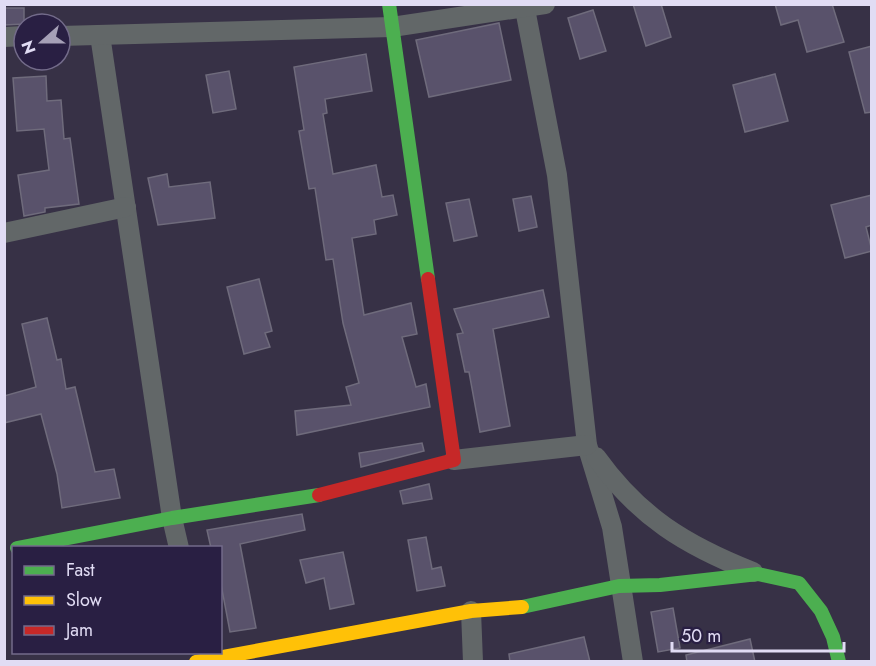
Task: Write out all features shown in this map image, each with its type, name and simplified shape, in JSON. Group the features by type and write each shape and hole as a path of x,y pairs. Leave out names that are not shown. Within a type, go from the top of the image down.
{"street":[{"path":"389,4 454,460"},
{"path":"72,36 392,27 525,9 545,4"},
{"path":"525,9 557,175 587,445 612,527 619,586 633,662"},
{"path":"100,35 172,518 179,546"},
{"path":"4,233 126,207"},
{"path":"25,546 172,518 319,495 454,460 587,445"},
{"path":"587,445 617,487 655,521 706,553 758,574 799,583 821,611 833,637 839,662"},
{"path":"202,659 471,611 535,606 619,586 660,585 758,574"},
{"path":"471,611 473,662"}],"building":[{"path":"633,4 661,4 671,37 646,46"},
{"path":"775,4 832,4 844,42 807,52 798,20 781,25"},
{"path":"4,8 24,8 24,12 12,12 12,25 4,25"},
{"path":"593,10 606,51 580,59 568,18"},
{"path":"499,23 511,80 429,97 416,40"},
{"path":"872,46 872,112 865,113 849,52"},
{"path":"366,54 372,91 325,99 327,113 323,114 333,174 376,165 382,197 393,195 397,215 374,220 376,234 352,238 364,315 411,303 417,334 402,337 416,387 426,384 430,407 297,435 295,411 351,405 346,387 359,383 343,323 333,259 326,260 315,188 309,189 299,131 304,130 294,67"},
{"path":"229,71 236,109 213,113 206,75"},
{"path":"775,74 788,121 745,132 733,85"},
{"path":"46,76 47,101 61,100 64,139 70,138 79,204 45,208 45,212 24,216 18,175 49,170 44,129 17,131 13,78"},
{"path":"167,174 169,187 210,182 215,218 158,225 148,178"},
{"path":"872,195 872,225 866,227 872,251 845,258 831,205"},
{"path":"531,196 537,227 519,231 513,199"},
{"path":"469,199 477,236 454,241 446,203"},
{"path":"259,279 272,331 265,333 270,347 244,354 227,287"},
{"path":"543,290 549,317 493,329 510,426 480,432 469,372 465,372 457,334 463,333 454,309"},
{"path":"47,318 57,360 61,359 66,389 75,387 95,472 114,469 120,498 62,508 57,474 41,414 4,423 4,396 36,387 22,324"},
{"path":"422,443 424,451 361,467 359,453"},
{"path":"429,484 432,499 403,504 400,491"},
{"path":"302,514 305,530 240,544 256,628 230,632 222,590 222,546 211,546 207,530"},
{"path":"426,537 432,569 441,567 445,586 417,591 408,540"},
{"path":"343,552 354,604 330,609 324,578 306,583 300,560"},
{"path":"673,608 680,648 658,652 651,612"},
{"path":"584,637 590,662 510,662 509,654"},
{"path":"750,639 755,662 687,662 686,655"}],"traffic: fast":[{"path":"389,4 428,279"},
{"path":"27,546 172,518 319,495"},
{"path":"522,607 619,586 660,585 758,574 799,583 821,611 833,637 839,662"}],"traffic: slow":[{"path":"196,662 471,611 522,607"}],"traffic: jam":[{"path":"319,495 454,460 428,279"}]}
